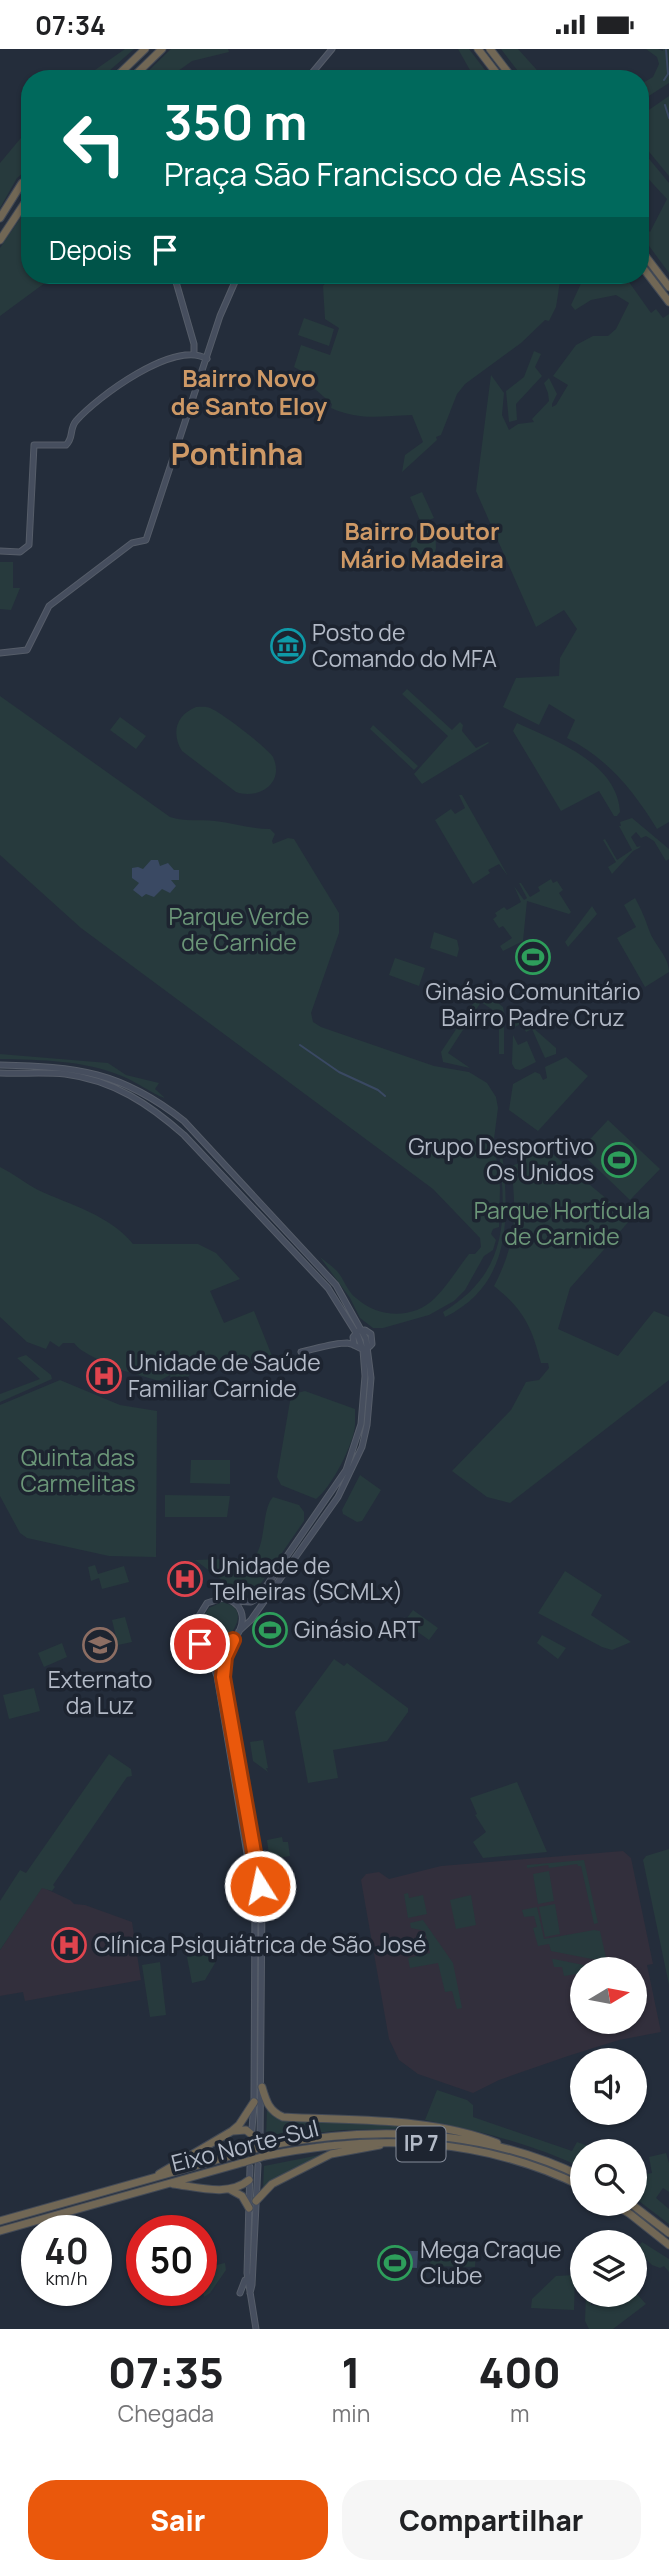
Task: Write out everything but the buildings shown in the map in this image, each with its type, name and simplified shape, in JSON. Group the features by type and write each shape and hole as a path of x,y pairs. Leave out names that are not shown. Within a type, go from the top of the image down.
{"highway":[{"path":"140,70 162,49"},
{"path":"478,49 494,70"},
{"path":"490,49 506,70"},
{"path":"123,70 142,51"},
{"path":"0,218 21,185"},
{"path":"0,240 21,208"},
{"path":"649,261 669,287"},
{"path":"649,276 669,302"},
{"path":"262,2087 268,2105 275,2114 283,2117 427,2125 482,2137 511,2148"},
{"path":"149,2180 232,2131 254,2102"},
{"path":"232,2131 246,2130 251,2134"},
{"name":"Eixo Norte-Sul","path":"0,2221 246,2152 259,2143 330,2135 377,2132 416,2134 511,2148 570,2172"},
{"path":"256,2201 272,2184 331,2154 395,2141"},
{"name":"Eixo Norte-Sul","path":"0,2231 248,2165 265,2156 331,2144 395,2141 460,2147 510,2158 570,2180"},
{"path":"231,2190 249,2180"},
{"path":"169,2184 231,2190 242,2196 248,2208"},
{"path":"633,2216 669,2245"},
{"path":"647,2216 669,2233"}],"main road":[{"path":"314,70 332,49"},
{"path":"177,284 194,344 194,354"},
{"path":"0,653 24,652 29,649 49,606 132,543 146,540 220,316 234,284"},
{"path":"194,344 203,351 211,346"},
{"path":"0,551 20,552 29,545 34,445 66,445 71,439 75,422 117,384 150,367 194,354 207,359"},
{"path":"0,1065 80,1069 126,1084 162,1104 184,1121 336,1285 357,1333 355,1345"},
{"path":"0,1073 58,1074 91,1080 127,1092 161,1114 328,1288 366,1349 367,1399 362,1447 350,1477 251,1620 233,1640 225,1657 223,1677 262,1899 262,2087 259,2143"},
{"path":"346,1343 357,1333"},
{"path":"301,1352 346,1343 366,1349"},
{"path":"329,1511 330,1500 364,1425"},
{"path":"233,1640 219,1650 200,1644 195,1636 194,1624 197,1616 207,1603 214,1599 251,1602 258,1598 338,1484"},
{"path":"320,1508 329,1511"},
{"path":"233,1601 243,1616 239,1632"},
{"path":"206,1648 217,1676 255,1901 254,2102 251,2134 259,2143"},
{"path":"248,2165 247,2273 256,2329"},
{"path":"250,2293 258,2165"},
{"path":"249,2180 257,2173"},
{"path":"240,2293 247,2273"}],"shaded area":[{"path":"623,1851 631,1858 653,1964 648,1965 648,1957 570,1957 570,2034 647,2034 648,1970 661,2032 594,2048 570,2048 570,2055 499,2080 473,2093 418,2074 399,2060 389,2039 361,1880 366,1874 379,1872 389,1879 441,1866"},
{"name":"Clínica Psiquiátrica de São José","path":"42,1887 74,1904 85,1905 132,1922 141,1980 25,2001 23,1992 0,1996 0,1950"}],"green space":[{"path":"125,49 134,49 110,70 95,70"},
{"path":"171,49 228,49 229,52 192,61 180,70 149,70"},
{"path":"458,49 469,49 485,70 470,70"},
{"path":"501,49 518,49 537,70 517,70"},
{"path":"646,49 669,49 669,83 649,96 649,79 659,64 657,57"},
{"path":"669,96 669,176 649,152 649,110"},
{"path":"21,138 21,175 0,208 0,163"},
{"path":"649,159 669,183 669,273 649,246 649,231 667,199 649,180"},
{"path":"21,217 21,284 43,284 0,316 0,248"},
{"path":"560,284 556,307 549,321 545,320 521,343 465,384 457,394 441,435 402,472 405,455 423,442 412,415 361,416 331,408 332,404 315,389 309,375 294,367 301,345 330,355 339,328 325,319 323,286"},
{"path":"581,284 630,284 651,313 656,309 663,318 669,314 669,822 657,829 639,801 618,777 582,746 567,738 575,720 549,704 539,725 503,707 516,678 559,676 560,658 577,629 564,610 536,627 476,491 491,375 504,393 502,415 509,430 518,424 534,422 532,419 549,401 544,383 549,378 557,394 552,407 556,405 568,385 553,376 576,345 593,336 608,336 616,329 629,303 616,295 591,300 575,310 571,305"},
{"path":"304,318 334,329 329,346 298,335"},
{"path":"534,351 541,354 535,367 542,376 516,404 517,420 509,422 506,391 524,377"},
{"path":"422,492 434,518 421,523 410,497"},
{"path":"435,524 436,548 431,568 409,556 413,535"},
{"path":"0,562 13,562 13,588 20,588 11,610 0,609"},
{"path":"407,689 452,730 460,722 463,725 462,731 476,748 489,743 422,784 414,774 448,736 402,694"},
{"name":"Parque Verde de Carnide","path":"0,696 170,817 270,829 275,834 273,844 288,838 294,839 339,913 339,933 311,1013 313,1022 434,1066 469,1072 487,1083 496,1097 498,1108 494,1139 500,1188 499,1227 493,1229 491,1234 496,1240 493,1250 484,1256 465,1290 454,1301 429,1315 383,1328 373,1328 360,1318 350,1298 320,1257 337,1271 350,1292 365,1305 385,1313 406,1313 435,1298 469,1254 475,1254 481,1247 480,1238 433,1189 81,928 0,855"},
{"path":"208,707 217,712 245,731 270,753 276,766 276,775 268,787 253,794 236,792 182,751 177,738 177,725 189,710"},
{"path":"120,717 146,736 136,749 110,730"},
{"path":"517,723 582,755 596,767 608,780 616,795 620,812 617,816 614,816 599,791 561,811 513,731"},
{"path":"373,725 418,766 414,770 370,729"},
{"path":"459,795 462,795 508,876 499,864 473,884 471,881 435,820 451,809 455,814 465,808"},
{"path":"632,818 669,849 669,859 666,861 654,841 646,836 641,838 636,832 631,837 637,847 641,846 612,874 608,867 616,862 603,840 605,839 617,860 632,850 619,826 620,822"},
{"path":"551,879 553,883 557,881 563,890 559,893 571,912 569,914 527,901 523,941 503,951 500,946 512,938 503,926 499,928 493,919 497,916 495,913 521,902 514,886 524,900 527,898 519,883 530,897 540,891 538,887"},
{"path":"635,898 651,935 667,961 669,972 645,987 617,938 636,927 624,905"},
{"path":"592,906 597,914 568,947 565,942"},
{"path":"434,932 457,940 457,957 430,948"},
{"path":"395,958 425,968 419,986 389,975"},
{"path":"482,990 503,1007 504,1054 499,1054 499,1014 481,1002 448,1053 470,1068 443,1062 441,1052"},
{"path":"523,1019 556,1048 556,1054 545,1058 532,1029 526,1032 522,1023 513,1028 513,1022"},
{"path":"513,1035 518,1045 527,1041 536,1062 520,1070 515,1069 512,1064"},
{"path":"0,1054 108,1063 126,1075 159,1083 155,1089 165,1098 122,1076 92,1067 62,1062 0,1059"},
{"path":"566,1057 588,1076 538,1131 509,1110 513,1084 535,1072 540,1074 543,1080 547,1078 545,1067"},
{"name":"Grupo Desportivo Os Unidos","path":"608,1120 660,1169 630,1200 579,1151"},
{"name":"Parque Hortícula de Carnide","path":"531,1143 543,1146 631,1219 570,1288 558,1329 618,1356 654,1311 669,1317 669,1380 510,1503 487,1497 452,1471 511,1410 526,1382 539,1380 549,1368 548,1363 541,1363 530,1329 519,1311 494,1286 507,1256 513,1228 511,1166 525,1161"},
{"path":"499,1152 502,1152 506,1200 502,1246 495,1267 484,1286 467,1303 445,1317 443,1312 464,1297 480,1280 498,1243 503,1200"},
{"path":"0,1167 38,1190 101,1218 113,1225 133,1244 198,1244 216,1253 240,1279 210,1291 224,1323 254,1311 274,1367 268,1371 264,1358 237,1367 190,1372 189,1376 184,1378 189,1395 181,1398 170,1375 159,1381 118,1369 117,1371 74,1343 63,1343 59,1347 50,1341 46,1349 27,1342 0,1317"},
{"path":"26,1355 51,1375 52,1379 0,1402 0,1394 40,1379 17,1358"},
{"name":"Quinta das Carmelitas","path":"60,1380 120,1405 157,1411 156,1557 109,1556 27,1538 20,1533 0,1496 0,1405"},
{"path":"305,1391 355,1409 354,1433 346,1454 335,1476 316,1499 281,1485 277,1477 290,1401 297,1393"},
{"path":"191,1460 230,1460 230,1484 190,1483"},
{"path":"360,1475 381,1490 362,1521 357,1522 343,1514 342,1510"},
{"path":"165,1495 230,1496 227,1517 165,1517"},
{"path":"273,1497 299,1505 304,1512 304,1521 255,1592 242,1595 195,1560 250,1558 256,1555 267,1509"},
{"path":"95,1565 98,1574 124,1566 129,1582 102,1589 99,1578 91,1581 88,1567"},
{"path":"565,1571 602,1595 591,1615 631,1642 612,1650 602,1647 538,1613"},
{"path":"222,1602 235,1609 238,1618 226,1641 211,1646 201,1640 197,1627 209,1608"},
{"path":"413,1610 438,1628 429,1640 404,1622"},
{"path":"125,1617 132,1642 118,1645 112,1620"},
{"path":"542,1635 566,1648 558,1659 537,1643"},
{"path":"62,1643 67,1657 44,1667 38,1653"},
{"path":"334,1659 344,1666 347,1663 408,1708 408,1712 387,1741 333,1750 338,1778 308,1783 295,1712"},
{"path":"34,1688 40,1711 9,1719 3,1695"},
{"path":"263,1740 268,1772 253,1761 250,1742"},
{"path":"109,1754 131,1769 132,1776 127,1777 53,1885 55,1887 52,1891 42,1888 0,1950 0,1901 20,1870 26,1873"},
{"path":"517,1782 547,1852 483,1858 473,1842 486,1832 475,1815 477,1814 470,1798"},
{"path":"282,1837 283,1842 288,1842 290,1856 273,1859 269,1855 267,1840"},
{"path":"669,1849 669,1985 643,1860 646,1856"},
{"path":"584,1860 598,1923 594,1924 581,1866 577,1864 549,1868 548,1865 527,1868 527,1865"},
{"path":"549,1871 554,1901 538,1904 533,1874"},
{"path":"408,1893 409,1898 423,1895 427,1914 408,1918 404,1894"},
{"path":"471,1895 476,1925 456,1929 450,1900"},
{"path":"555,1904 560,1934 545,1937 539,1907"},
{"path":"537,1907 544,1939 600,1931 606,1957 582,1957 551,1951 549,1944 538,1946 533,1928 537,1927 534,1916 524,1917 522,1910"},
{"path":"423,1920 453,1963 462,2008 457,2009 452,1991 445,1992 438,1963 410,1968 408,1958 430,1953 425,1931 411,1928 410,1923"},
{"path":"213,1952 215,1963 205,1980 192,1983 187,1957"},
{"path":"552,1959 570,1963 570,1975 564,1976 562,1967 554,1967"},
{"path":"160,1962 166,2015 150,2017 142,1965"},
{"path":"437,2090 467,2100 473,2105 473,2117 570,2150 570,2163 505,2139 425,2120"},
{"path":"267,2108 284,2119 424,2128 342,2130 266,2139"},
{"path":"330,2153 273,2181 263,2189 264,2166"},
{"path":"666,2153 669,2163 669,2192 663,2188 656,2198 669,2209 669,2224 647,2207 647,2174 652,2173 649,2157"},
{"path":"647,2245 669,2259 669,2272 664,2266 660,2268 647,2260"},
{"path":"431,2247 476,2249 475,2267 430,2266"},
{"path":"225,2263 226,2270 217,2283 217,2265"},
{"path":"570,2275 570,2307 574,2307 574,2310 531,2308 532,2299 556,2276"},
{"path":"586,2307 642,2307 613,2329 589,2329 585,2321"}],"water":[{"path":"151,860 158,860 160,866 168,863 174,870 179,870 179,880 171,880 176,886 170,893 162,889 154,897 146,894 142,897 133,890 139,883 132,878 132,868 143,869"},
{"path":"383,2250 418,2251 417,2268 383,2266"}],"waterway":[{"path":"664,80 668,74 666,49"},
{"path":"665,105 669,118"},
{"path":"300,1045 339,1072 385,1096"}],"place":[{"name":"Posto de Comando do MFA","path":"288,646"},
{"name":"Ginásio Comunitário Bairro Padre Cruz","path":"533,957"},
{"name":"Grupo Desportivo Os Unidos","path":"619,1160"},
{"name":"Unidade de Saúde Familiar Carnide","path":"104,1376"},
{"name":"Unidade de Telheiras (SCMLx)","path":"185,1579"},
{"name":"Ginásio ART","path":"270,1630"},
{"name":"Externato da Luz","path":"100,1645"},
{"name":"Clínica Psiquiátrica de São José","path":"69,1945"},
{"name":"Mega Craque Clube","path":"395,2263"}],"district":[{"name":"Bairro Novo de Santo Eloy","path":"249,393"},
{"name":"Pontinha","path":"237,455"},
{"name":"Bairro Doutor Mário Madeira","path":"422,546"}],"route":[{"path":"200,1644 219,1650 233,1640 225,1657 223,1677 260,1886"}]}
